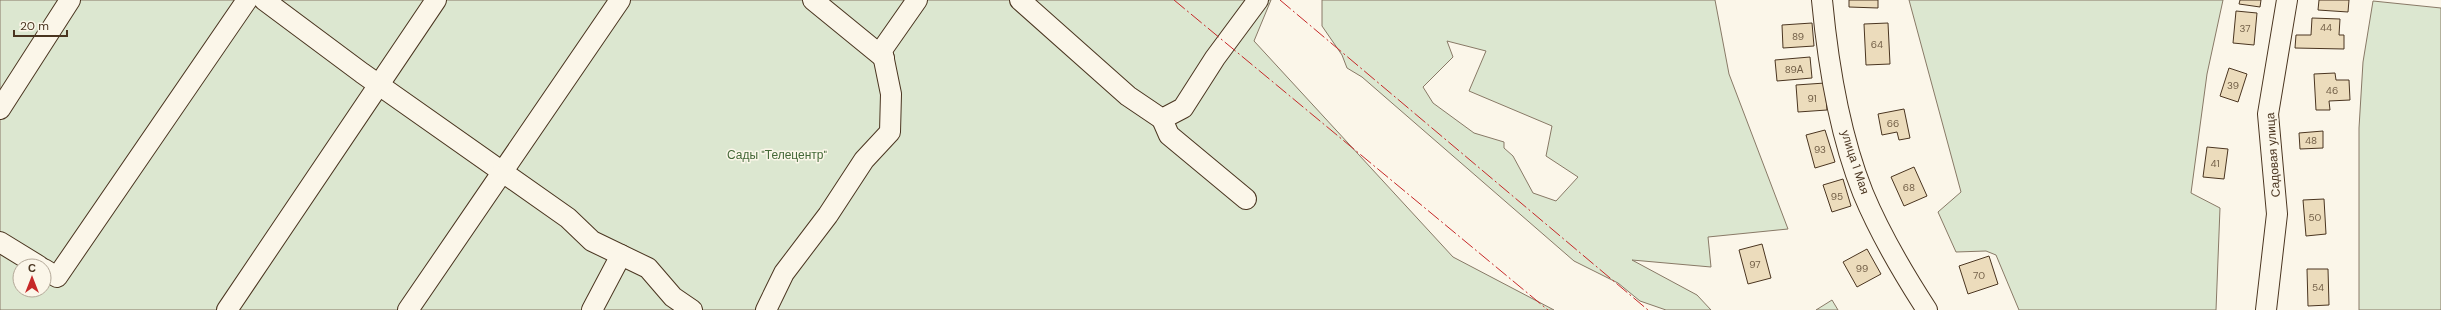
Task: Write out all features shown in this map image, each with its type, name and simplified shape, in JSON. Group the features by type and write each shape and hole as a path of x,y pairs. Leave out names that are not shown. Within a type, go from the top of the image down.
{"street":[{"path":"0,109 70,0"},
{"path":"52,274 57,277 247,0"},
{"path":"264,0 377,84 568,218 592,241 648,268 673,298 692,310"},
{"path":"226,310 377,84 436,0"},
{"path":"408,310 620,0"},
{"path":"813,0 884,58"},
{"path":"766,310 784,273 828,215 864,160 890,132 891,94 882,50 917,0"},
{"path":"1020,0 1128,96 1162,119 1169,135 1246,199"},
{"path":"1162,119 1183,108 1215,58 1258,0"},
{"name":"улица 1 Мая","path":"1822,0 1825,30 1843,129 1863,192 1902,272 1927,310"},
{"name":"Садовая улица","path":"2266,310 2277,214 2268,114 2288,0"},
{"path":"0,242 26,258"},
{"path":"592,310 621,255"}],"green space":[{"name":"Сады \"Телецентр\"","path":"0,0 1271,0 1254,41 1453,257 1554,310 0,310"},
{"path":"1322,0 1715,0 1729,74 1788,229 1708,237 1711,267 1632,260 1697,295 1711,310 1666,310 1640,301 1618,283 1574,261 1362,77 1347,68 1342,55 1322,26","holes":["1447,41 1486,51 1469,91 1552,126 1546,156 1578,177 1556,201 1533,193 1513,156 1504,148 1504,142 1474,133 1433,103 1423,87 1453,57"]},
{"path":"1909,0 2223,0 2207,74 2191,193 2220,208 2216,310 2019,310 1996,255 1986,251 1956,252 1938,212 1961,192"},
{"path":"2373,1 2441,8 2441,310 2359,310 2359,128 2363,62"},
{"path":"1832,300 1838,310 1816,310"}],"building":[{"path":"1849,0 1878,0 1878,8 1849,7"},
{"path":"2240,0 2261,0 2260,7 2239,4"},
{"path":"2319,0 2349,0 2348,12 2318,10"},
{"path":"2236,11 2257,13 2254,45 2233,43"},
{"path":"2312,18 2340,19 2339,35 2344,35 2344,49 2295,48 2296,35 2311,35"},
{"path":"1812,23 1814,46 1783,48 1782,25"},
{"path":"1888,23 1890,64 1866,65 1864,24"},
{"path":"1810,57 1812,78 1777,81 1775,60"},
{"path":"2229,68 2247,74 2238,102 2220,96"},
{"path":"2335,73 2336,80 2349,80 2350,100 2329,101 2330,110 2316,110 2314,74"},
{"path":"1825,83 1827,110 1798,112 1796,85"},
{"path":"1904,109 1910,138 1899,140 1897,132 1882,135 1878,114"},
{"path":"1825,130 1835,162 1815,168 1806,135"},
{"path":"2323,131 2323,148 2300,149 2299,133"},
{"path":"2207,147 2228,149 2224,179 2203,177"},
{"path":"1914,167 1927,196 1904,206 1891,177"},
{"path":"1843,179 1851,206 1832,212 1823,185"},
{"path":"2324,199 2326,234 2306,236 2303,200"},
{"path":"1762,244 1771,278 1748,284 1739,250"},
{"path":"1867,249 1881,274 1857,287 1843,262"},
{"path":"1989,256 1998,284 1968,294 1959,266"},
{"path":"2307,269 2328,269 2329,305 2308,306"}],"power":[{"path":"1174,0 1548,310"},
{"path":"1280,0 1648,310"}]}
